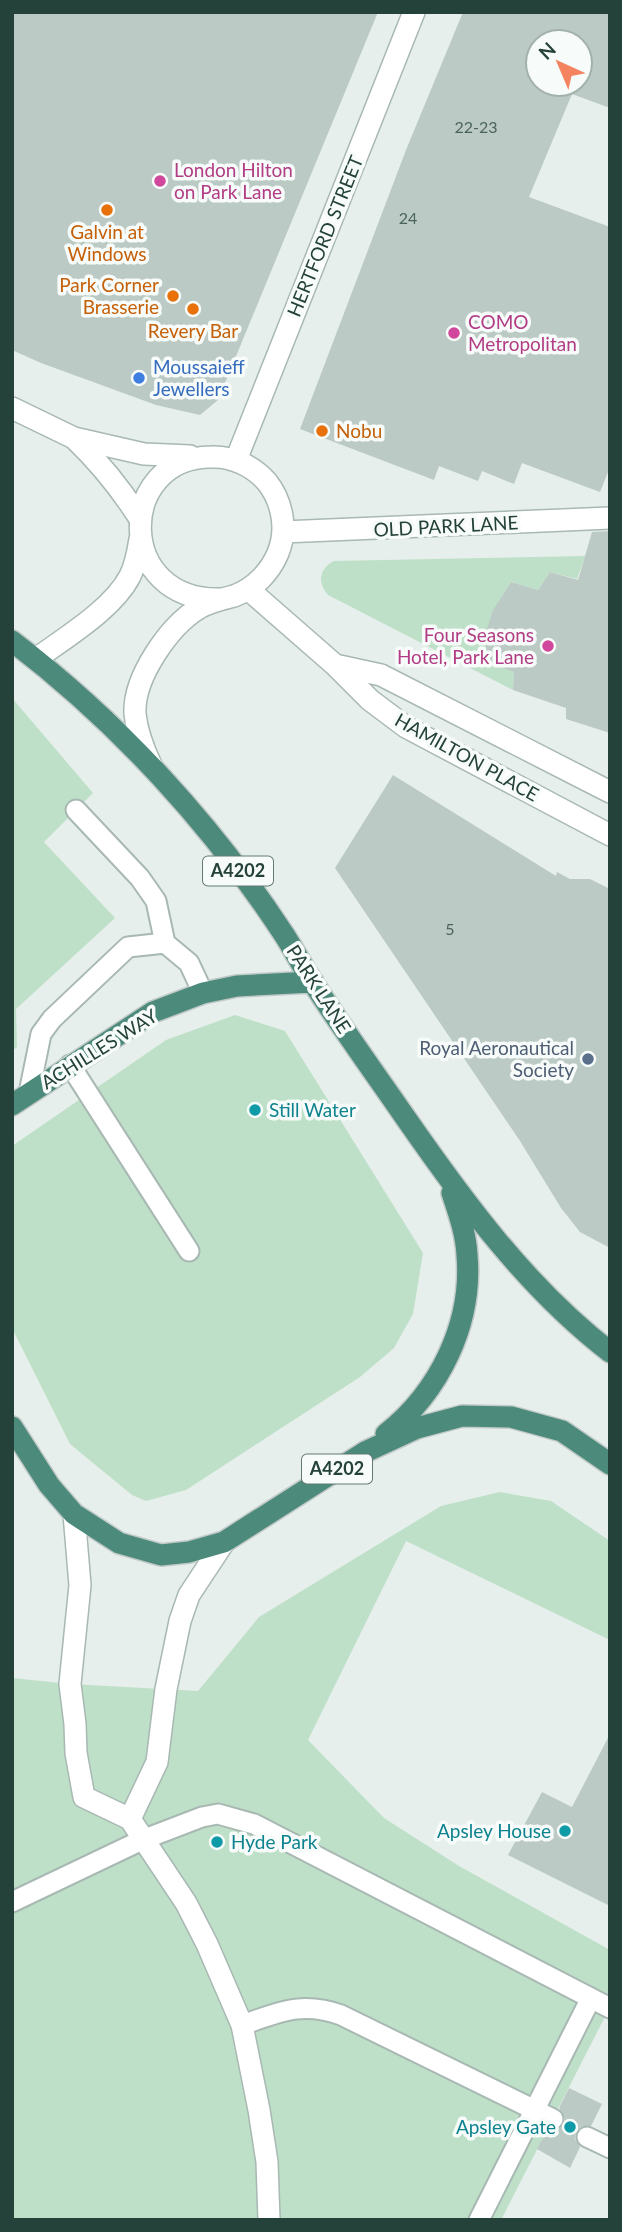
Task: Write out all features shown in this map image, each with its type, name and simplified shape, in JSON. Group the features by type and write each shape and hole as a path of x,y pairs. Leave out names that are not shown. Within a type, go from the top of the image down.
{"highway":[{"name":"PARK LANE","path":"12,641 90,706 152,767 201,824 285,935 313,982 470,1207 556,1304 610,1352"},
{"name":"ACHILLES WAY","path":"21,1099 153,1012 203,993 237,986 313,982"},
{"name":"A4202","path":"12,1427 49,1485 74,1514 119,1543 161,1555 189,1552 224,1542 365,1452 414,1408 442,1370 458,1329 467,1293 468,1256 463,1225 450,1188 433,1157"},
{"name":"A4202","path":"365,1452 417,1427 463,1416 511,1417 562,1431 610,1464"}],"street":[{"name":"HERTFORD STREET","path":"236,460 414,12"},
{"path":"12,408 74,438 144,454 220,456 236,460 262,477 279,502 283,533 280,550 262,578 248,589 200,607 173,629 155,654 139,692 135,712 139,739 152,767"},
{"path":"74,438 103,465 124,493 140,529 148,562 164,582 185,595 222,598"},
{"path":"36,659 116,595 132,569 144,501 154,484 184,461 203,457"},
{"name":"OLD PARK LANE","path":"283,533 610,518"},
{"name":"HAMILTON PLACE","path":"248,589 335,665 370,700 406,727 610,835"},
{"name":"HAMILTON PLACE","path":"335,665 381,675 610,792"},
{"path":"74,1514 80,1585 70,1684 76,1753 84,1797 130,1819 186,1903 242,2025 267,2162 269,2220"},
{"path":"130,1819 157,1762 166,1689 180,1621 189,1595 224,1542"}],"lane":[{"path":"76,810 140,878 156,901 165,943 189,963 203,993"},
{"path":"21,1099 41,1034 52,1019 128,947 165,943"},
{"path":"70,1065 189,1251"},
{"path":"12,1902 142,1840 202,1817 218,1814 254,1824 610,2008"},
{"path":"480,2220 591,1998"},
{"path":"242,2025 305,2007 324,2009 553,2119"},
{"path":"587,2137 610,2148"}],"green space":[{"path":"585,556 577,579 550,572 538,590 511,582 498,603 488,628 485,662 514,672 513,690 328,595 321,581 325,568 334,561"},
{"path":"12,698 93,793 44,842 115,918 16,1009 17,1047 12,1051"},
{"path":"235,1015 285,1031 423,1253 413,1314 394,1348 360,1377 186,1490 146,1501 132,1495 70,1444 12,1328 12,1146 166,1040"},
{"name":"Hyde Park","path":"500,1492 551,1501 610,1541 610,1640 406,1541 308,1740 384,1818 459,1866 610,1950 610,2007 501,2220 12,2220 12,1678 198,1691 259,1617 441,1506"}],"building":[{"name":"London Hilton on Park Lane","path":"12,12 378,12 218,400 200,415 156,405 12,350"},
{"name":"COMO Metropolitan","path":"463,12 610,12 610,108 583,98 594,98 594,28 524,28 524,98 570,98 529,197 610,227 610,467 600,492 522,463 514,484 482,471 478,481 439,466 434,480 300,429 406,150"},
{"name":"Four Seasons Hotel, Park Lane","path":"610,531 610,733 566,719 566,708 513,690 514,672 485,662 487,629 493,610 511,582 538,590 550,572 578,580 592,532"},
{"path":"393,775 556,876 557,872 570,879 590,879 610,889 610,1248 580,1232 561,1208 520,1141 335,868"},
{"name":"Apsley House","path":"610,1734 610,1906 508,1855 542,1792 572,1807"},
{"path":"569,2088 602,2104 591,2126 581,2127 576,2131 575,2139 580,2147 570,2168 537,2149 547,2130 555,2131 564,2125 565,2118 559,2108"}],"place":[{"name":"London Hilton on Park Lane","path":"160,181"},
{"name":"Galvin at Windows","path":"107,210"},
{"name":"Park Corner Brasserie","path":"173,296"},
{"name":"Revery Bar","path":"193,309"},
{"name":"COMO Metropolitan","path":"454,333"},
{"name":"Moussaieff Jewellers","path":"139,378"},
{"name":"Nobu","path":"322,431"},
{"name":"Four Seasons Hotel, Park Lane","path":"548,646"},
{"name":"Royal Aeronautical Society","path":"588,1059"},
{"name":"Still Water","path":"255,1110"},
{"name":"Apsley House","path":"565,1831"},
{"name":"Hyde Park","path":"217,1842"},
{"name":"Apsley Gate","path":"570,2127"}]}
